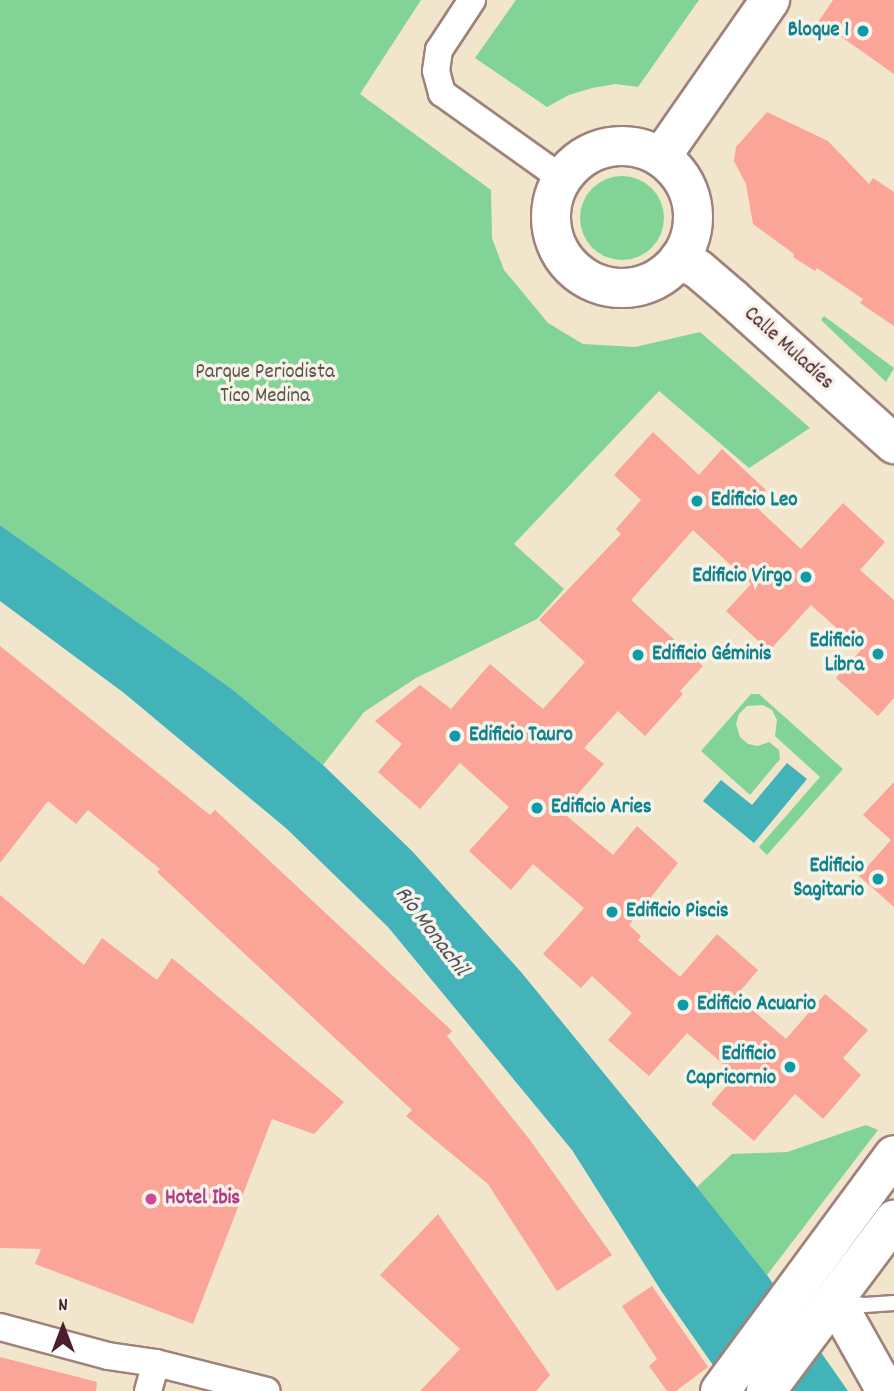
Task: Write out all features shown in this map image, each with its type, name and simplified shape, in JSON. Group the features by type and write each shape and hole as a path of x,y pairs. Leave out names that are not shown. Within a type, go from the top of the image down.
{"street":[{"path":"661,157 770,0"},
{"path":"465,10 439,50 436,71 442,93 561,178"},
{"path":"618,145 640,148 661,157 678,173 689,193 694,216 690,239 679,259 667,272 637,286 612,288 589,280 570,267 556,247 550,224 552,201 561,178 586,156 618,145"},
{"name":"Calle Muladíes","path":"679,259 698,269 733,299 894,444"},
{"path":"720,1391 894,1154"},
{"path":"766,1391 894,1220"},
{"path":"825,1314 886,1378"},
{"path":"0,1327 108,1356 156,1363 267,1391"},
{"path":"148,1391 156,1363"}],"lane":[{"path":"825,1314 865,1305 894,1303"}],"green space":[{"name":"Parque Periodista Tico Medina","path":"0,0 421,0 360,94 491,190 492,238 504,270 548,323 583,344 635,347 700,332 810,428 749,468 659,391 514,544 564,589 537,619 416,678 364,712 323,765 232,689 0,525"},
{"path":"516,0 699,0 638,87 616,84 592,88 569,95 547,107 475,58"},
{"path":"622,176 645,183 657,195 664,218 657,241 645,253 622,260 599,253 587,241 580,218 587,195 599,183"},
{"path":"824,316 894,368 886,382 821,320"},
{"path":"751,694 759,694 843,769 767,855 759,847 820,777 775,736 777,720 772,710 763,705 747,706 739,714 736,724 740,737 748,744 758,746 769,742 779,750 780,759 750,795 701,751"},
{"path":"866,1125 878,1130 767,1275 697,1187 732,1154 787,1152"}],"water":[{"name":"Río Monachil","path":"0,525 232,689 323,765 412,851 521,972 697,1187 767,1275 848,1391 731,1391 662,1292 572,1150 388,927 287,829 124,693 0,601"},
{"path":"787,763 807,779 754,843 703,801 721,780 752,805"}],"building":[{"name":"Bloque 1","path":"833,0 894,0 894,74 819,21"},
{"path":"767,112 828,141 869,184 873,178 894,192 894,326 860,303 863,299 817,268 815,271 793,257 794,254 753,224 746,184 734,161 736,147"},
{"path":"653,432 699,475 722,449 766,490 753,504 801,549 843,503 885,542 860,570 894,600 894,698 878,716 836,678 861,650 811,605 769,651 726,611 751,584 693,530 631,600 703,666 680,691 683,694 645,736 618,711 584,748 604,764 562,812 613,855 637,826 678,863 629,925 641,936 638,940 680,977 717,934 758,970 736,996 786,1039 825,994 868,1030 843,1058 861,1075 823,1119 795,1094 754,1141 711,1104 736,1075 687,1033 649,1076 608,1040 632,1013 592,976 581,988 543,954 584,908 533,864 511,890 469,851 509,807 460,763 420,809 378,772 402,744 375,721 420,685 451,709 490,664 543,709 585,662 539,620 621,534 616,529 641,500 614,475"},
{"path":"0,646 210,815 215,810 452,1031 447,1036 530,1140 612,1255 557,1291 488,1184 406,1116 412,1110 157,872 160,869 88,810 76,824 48,801 0,863"},
{"path":"894,782 894,907 859,876 891,840 863,815"},
{"path":"0,895 84,965 102,938 157,980 172,958 344,1102 314,1134 272,1119 193,1324 35,1264 41,1249 0,1248"},
{"path":"438,1214 550,1375 536,1391 420,1391 460,1349 380,1275"},
{"path":"652,1286 708,1367 676,1391 667,1391 649,1366 657,1359 622,1306"},
{"path":"0,1357 97,1382 96,1391 0,1391"}],"place":[{"name":"Bloque 1","path":"863,31"},
{"name":"Edificio Leo","path":"697,501"},
{"name":"Edificio Virgo","path":"806,577"},
{"name":"Edificio Libra","path":"878,654"},
{"name":"Edificio Géminis","path":"638,655"},
{"name":"Edificio Tauro","path":"455,736"},
{"name":"Edificio Aries","path":"537,808"},
{"name":"Edificio Sagitario","path":"878,879"},
{"name":"Edificio Piscis","path":"612,912"},
{"name":"Edificio Acuario","path":"683,1005"},
{"name":"Edificio Capricornio","path":"790,1067"},
{"name":"Hotel Ibis","path":"151,1199"}]}
